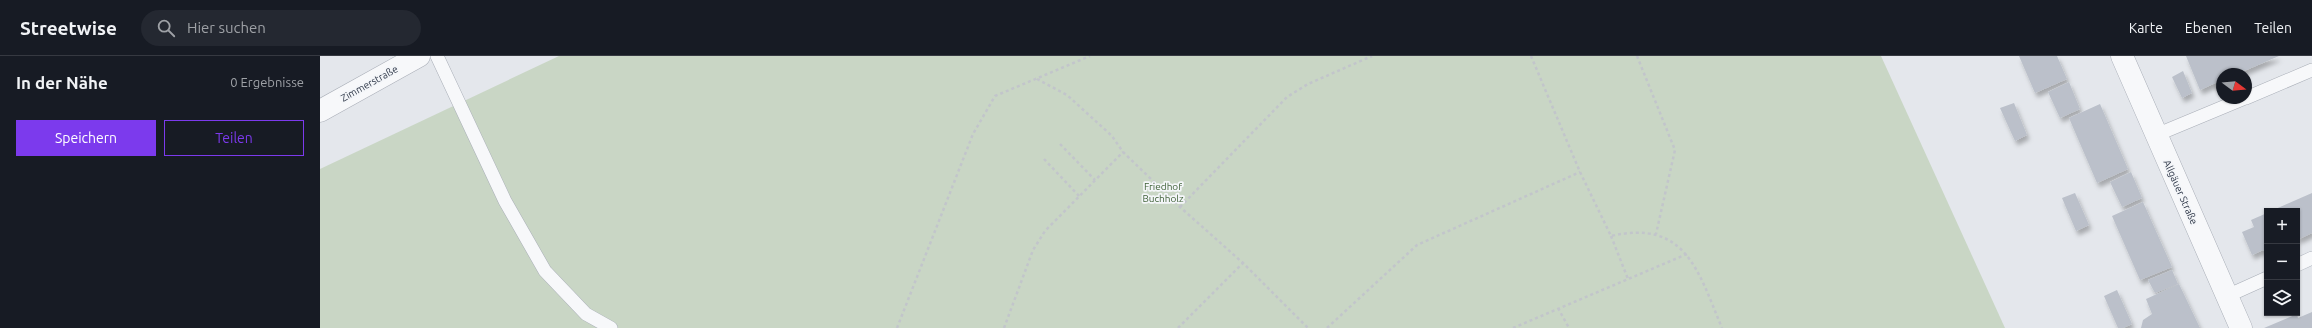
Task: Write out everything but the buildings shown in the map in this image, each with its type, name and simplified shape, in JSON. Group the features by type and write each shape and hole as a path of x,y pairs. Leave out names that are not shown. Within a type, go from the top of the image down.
{"street":[{"name":"Zimmerstraße","path":"320,111 419,56"},
{"name":"Allgäuer Straße","path":"2122,56 2241,328"}],"lane":[{"path":"437,56 505,201 545,271 586,314 611,328"},
{"path":"2252,95 2312,70"},
{"path":"2156,135 2231,104"},
{"path":"2300,264 2312,258"},
{"path":"2227,296 2264,279"}],"path":[{"path":"897,328 973,134 995,96 1090,56"},
{"path":"1180,207 1287,97 1308,84 1372,56"},
{"path":"1531,56 1580,172 1611,236 1628,279"},
{"path":"1636,56 1675,150 1656,234"},
{"path":"1036,79 1067,94 1112,136 1123,152 1180,207 1244,263 1308,328"},
{"path":"1060,144 1095,180"},
{"path":"1004,328 1033,250 1044,231 1123,152"},
{"path":"1044,159 1079,196"},
{"path":"1327,328 1417,245 1580,172"},
{"path":"1611,236 1632,231 1656,234 1671,240 1687,254 1722,328"},
{"path":"1513,328 1687,254"},
{"path":"1178,328 1244,263"},
{"path":"1558,308 1569,328"}],"green space":[{"name":"Friedhof Buchholz","path":"559,56 1881,56 2005,328 320,328 320,169"}]}
